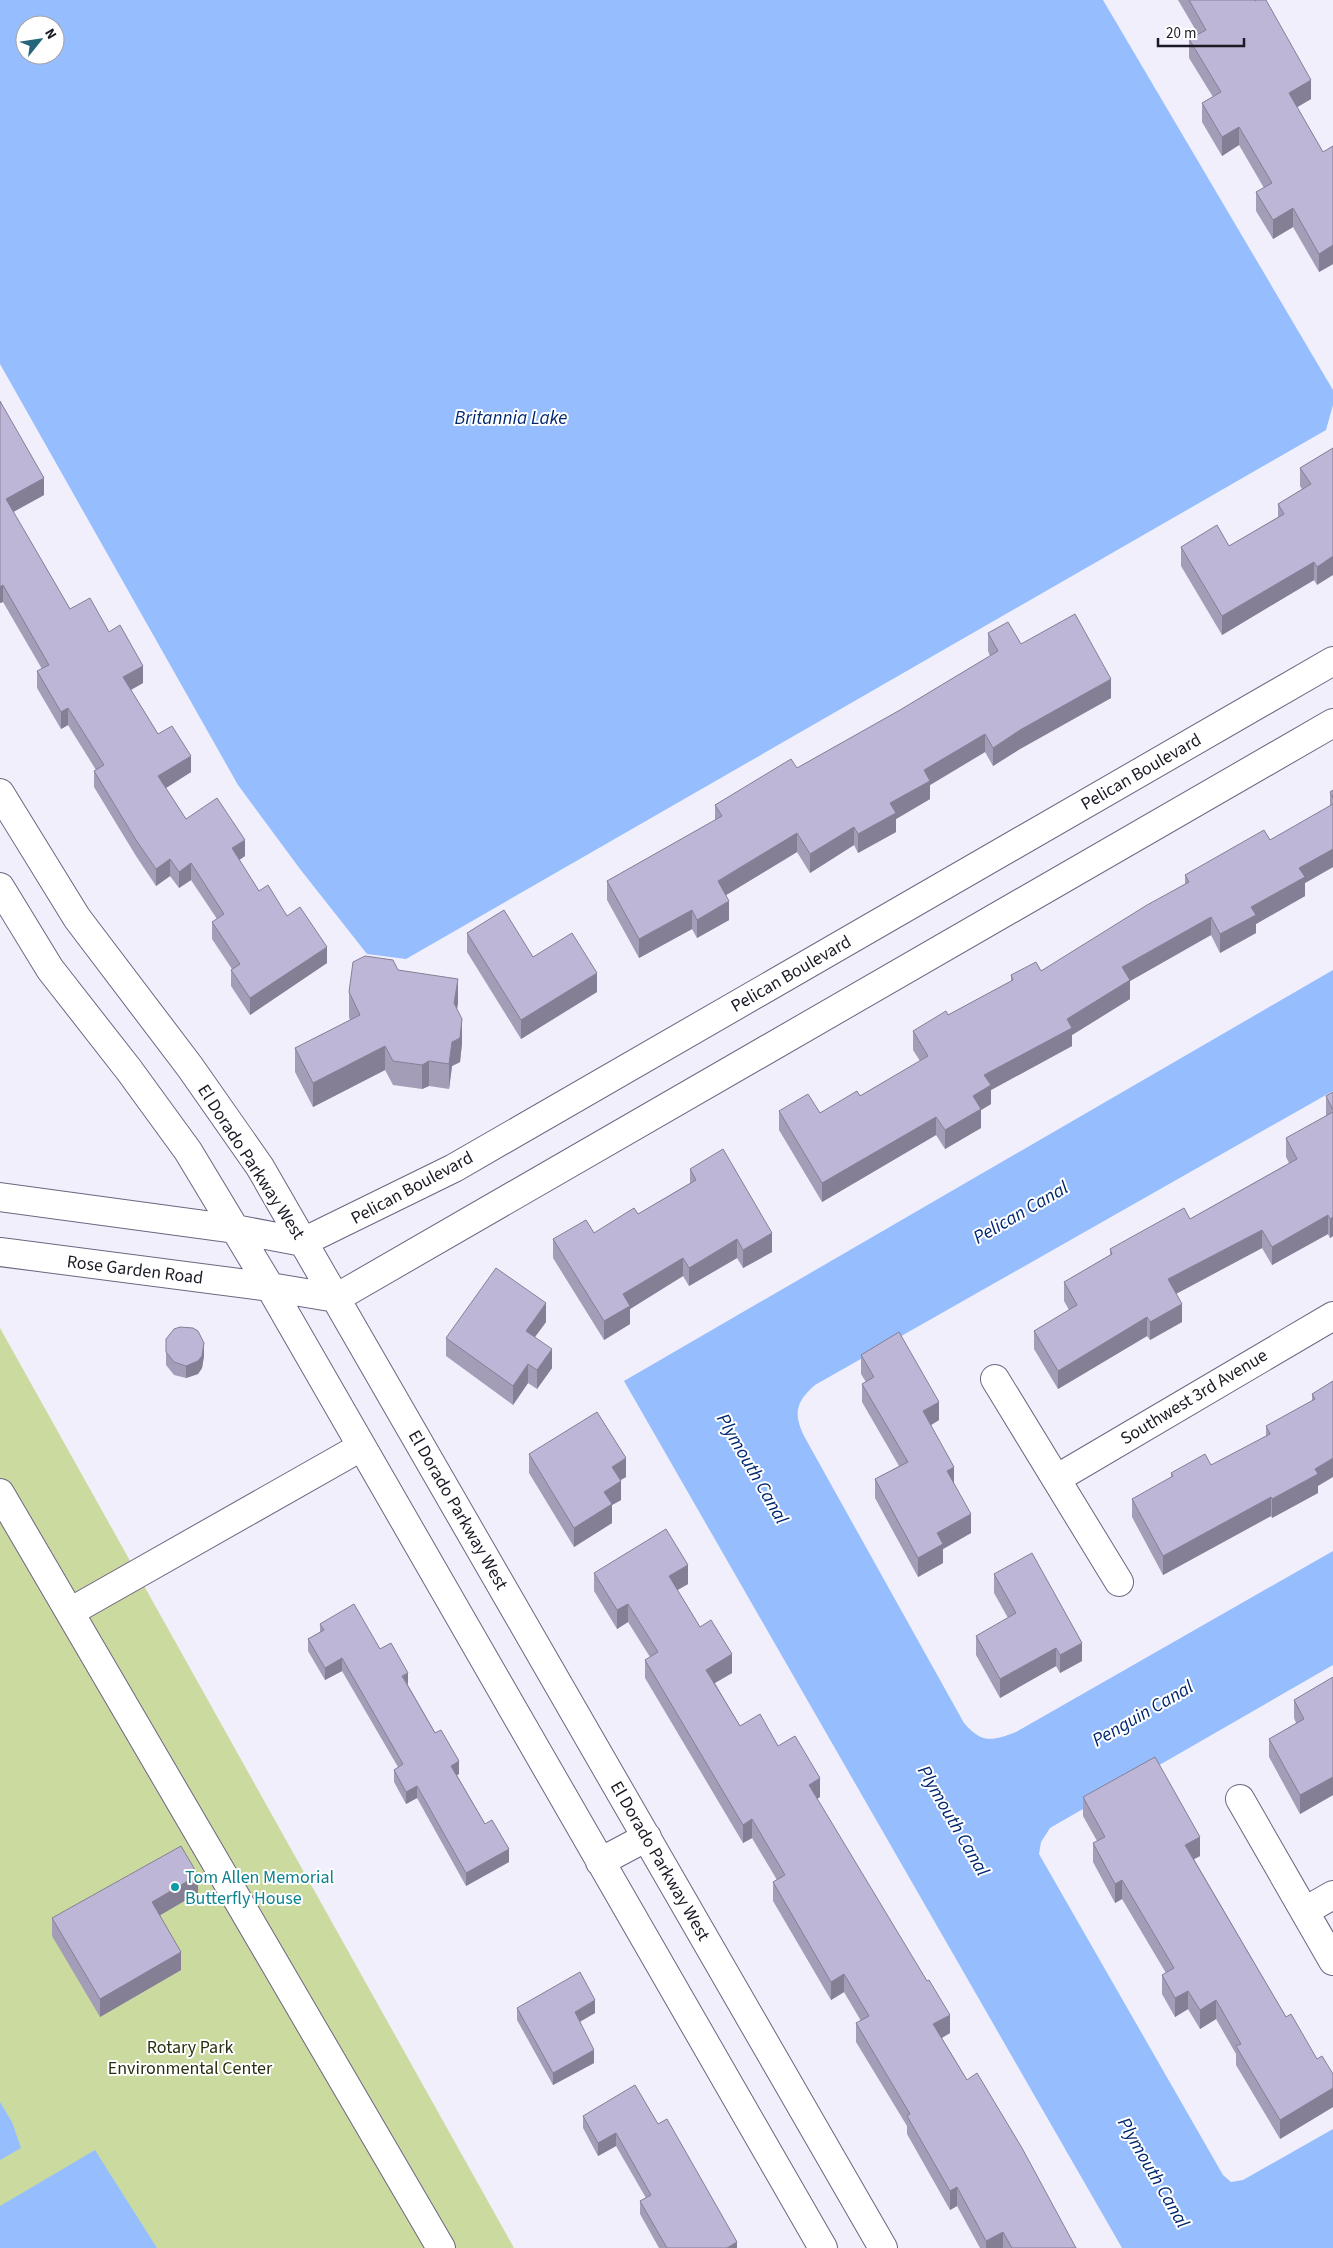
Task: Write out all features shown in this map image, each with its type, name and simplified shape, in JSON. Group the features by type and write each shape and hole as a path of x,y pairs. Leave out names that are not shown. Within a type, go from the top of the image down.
{"street":[{"name":"Pelican Boulevard","path":"304,1242 454,1168 1333,661"},
{"path":"270,1287 336,1298 1333,723"},
{"name":"El Dorado Parkway West","path":"4,809 77,918 190,1067 260,1167 883,2248"},
{"path":"0,887 50,969 129,1070 188,1151 270,1287 823,2248"},
{"path":"0,1197 235,1229 304,1242"},
{"name":"Rose Garden Road","path":"0,1252 270,1287"},
{"name":"Southwest 3rd Avenue","path":"1056,1479 1333,1316"},
{"path":"995,1379 1119,1582"},
{"path":"70,1612 361,1447"},
{"path":"0,1492 441,2248"},
{"path":"1240,1799 1333,1961"},
{"path":"600,1862 647,1837"},
{"path":"1305,1911 1333,1895"}],"green space":[{"name":"Rotary Park Environmental Center","path":"0,1328 514,2248 0,2248"}],"water":[{"name":"Britannia Lake","path":"0,0 1103,0 1333,390 1333,405 1326,430 406,959 367,954 300,869 238,785 0,364"},
{"path":"1333,970 1333,1091 815,1385 804,1397 798,1408 798,1421 804,1436 964,1723 976,1735 988,1739 1016,1732 1333,1551 1333,1665 1050,1828 1041,1842 1039,1854 1223,2175 1231,2182 1243,2180 1333,2129 1333,2248 1122,2248 624,1381"},
{"path":"0,2102 12,2122 21,2148 0,2160"},
{"path":"95,2150 157,2248 0,2248 0,2206"}],"building":[{"path":"1189,0 1266,0 1311,80 1289,93 1323,152 1333,146 1333,245 1319,254 1293,208 1273,220 1256,192 1272,183 1239,127 1222,137 1202,103 1221,92 1189,39 1206,30"},
{"path":"0,401 44,478 6,499 70,609 90,598 109,632 120,625 143,666 123,677 158,734 172,726 191,756 158,776 186,819 217,798 245,840 232,848 259,891 268,885 287,916 300,907 327,947 250,998 231,970 240,964 212,922 224,914 191,863 179,872 170,859 156,869 136,840 94,771 104,765 68,708 61,712 37,671 49,665 3,585 0,587"},
{"path":"1333,448 1333,556 1317,567 1314,562 1222,616 1181,547 1217,525 1229,546 1284,514 1278,504 1311,484 1300,468"},
{"path":"1075,614 1111,679 1020,730 993,748 985,734 924,770 930,781 890,803 896,813 858,834 854,827 810,854 797,833 718,881 729,901 697,920 692,910 639,939 607,881 722,816 715,805 791,759 797,768 900,710 998,651 988,633 1008,622 1021,644"},
{"path":"1333,804 1333,849 1299,868 1305,877 1251,907 1256,915 1220,934 1211,917 1122,967 1130,980 1067,1019 1072,1028 984,1075 991,1085 973,1096 981,1109 945,1130 936,1117 822,1183 779,1111 808,1094 820,1113 857,1091 860,1096 928,1056 913,1031 946,1011 948,1015 1013,980 1011,975 1036,962 1041,971 1147,905 1189,882 1185,875 1264,830 1270,840"},
{"path":"504,910 533,957 572,933 597,973 521,1020 467,933"},
{"path":"365,956 393,960 398,970 458,979 454,1003 462,1019 460,1038 452,1042 449,1064 429,1061 422,1065 393,1061 385,1046 313,1083 295,1048 360,1015 349,992 353,962"},
{"path":"1333,1092 1333,1110 1326,1096"},
{"path":"1333,1112 1333,1217 1330,1219 1328,1215 1272,1247 1262,1230 1168,1279 1182,1304 1150,1322 1147,1317 1058,1371 1034,1331 1077,1305 1064,1282 1112,1254 1110,1249 1184,1208 1190,1219 1297,1159 1286,1138"},
{"path":"723,1149 772,1233 743,1250 737,1239 689,1268 683,1258 623,1294 630,1306 604,1321 553,1239 586,1220 594,1233 634,1208 638,1214 696,1180 690,1169"},
{"path":"496,1268 546,1303 526,1331 552,1349 537,1370 528,1364 513,1386 446,1338"},
{"path":"180,1327 193,1328 198,1331 204,1343 202,1356 198,1361 186,1366 174,1362 166,1352 166,1339 174,1329"},
{"path":"899,1332 939,1402 923,1411 954,1467 947,1471 971,1514 937,1533 943,1544 918,1558 875,1479 908,1462 862,1384 874,1377 861,1355"},
{"path":"1333,1381 1333,1458 1315,1469 1318,1474 1272,1499 1271,1497 1163,1556 1132,1499 1173,1476 1171,1473 1205,1454 1211,1465 1270,1434 1266,1426 1315,1399 1312,1394"},
{"path":"597,1412 626,1458 612,1467 621,1481 604,1492 612,1504 574,1528 529,1454"},
{"path":"666,1529 688,1565 669,1576 700,1627 711,1620 732,1654 706,1670 740,1726 760,1714 778,1746 795,1736 820,1778 809,1785 927,1981 929,1980 950,2015 933,2024 967,2080 977,2073 1022,2148 1076,2248 1012,2248 1003,2232 986,2241 957,2187 950,2191 907,2116 910,2114 856,2023 869,2016 844,1974 831,1982 773,1882 785,1875 752,1819 743,1825 645,1660 658,1652 628,1604 617,1610 594,1573"},
{"path":"1032,1553 1082,1643 1060,1655 1056,1648 1000,1679 976,1636 1016,1613 994,1574"},
{"path":"354,1604 380,1649 391,1643 408,1673 402,1676 435,1733 441,1730 459,1761 451,1766 485,1824 492,1820 509,1849 466,1873 417,1786 406,1792 394,1770 403,1764 342,1658 325,1668 308,1639 324,1630 320,1624"},
{"path":"1333,1677 1333,1777 1300,1795 1269,1739 1304,1719 1294,1700"},
{"path":"1155,1757 1200,1837 1185,1845 1286,2017 1291,2014 1317,2059 1322,2056 1333,2074 1333,2088 1280,2120 1236,2046 1241,2044 1216,2000 1200,2010 1188,1991 1175,1998 1162,1975 1174,1968 1122,1880 1115,1884 1093,1843 1105,1837 1083,1797"},
{"name":"Rotary Park Environmental Center","path":"181,1846 198,1875 152,1902 181,1952 100,1999 52,1918"},
{"path":"580,1972 595,2000 575,2012 594,2050 553,2073 517,2008"},
{"path":"635,2085 658,2124 667,2119 737,2242 727,2248 667,2248 640,2201 651,2195 616,2133 598,2143 583,2116"}],"place":[{"name":"Tom Allen Memorial Butterfly House","path":"175,1887"}],"water label":[{"name":"Pelican Canal","path":"1021,1213"},
{"name":"Plymouth Canal","path":"752,1469"},
{"name":"Penguin Canal","path":"1143,1714"},
{"name":"Plymouth Canal","path":"953,1821"},
{"name":"Plymouth Canal","path":"1153,2173"}]}
